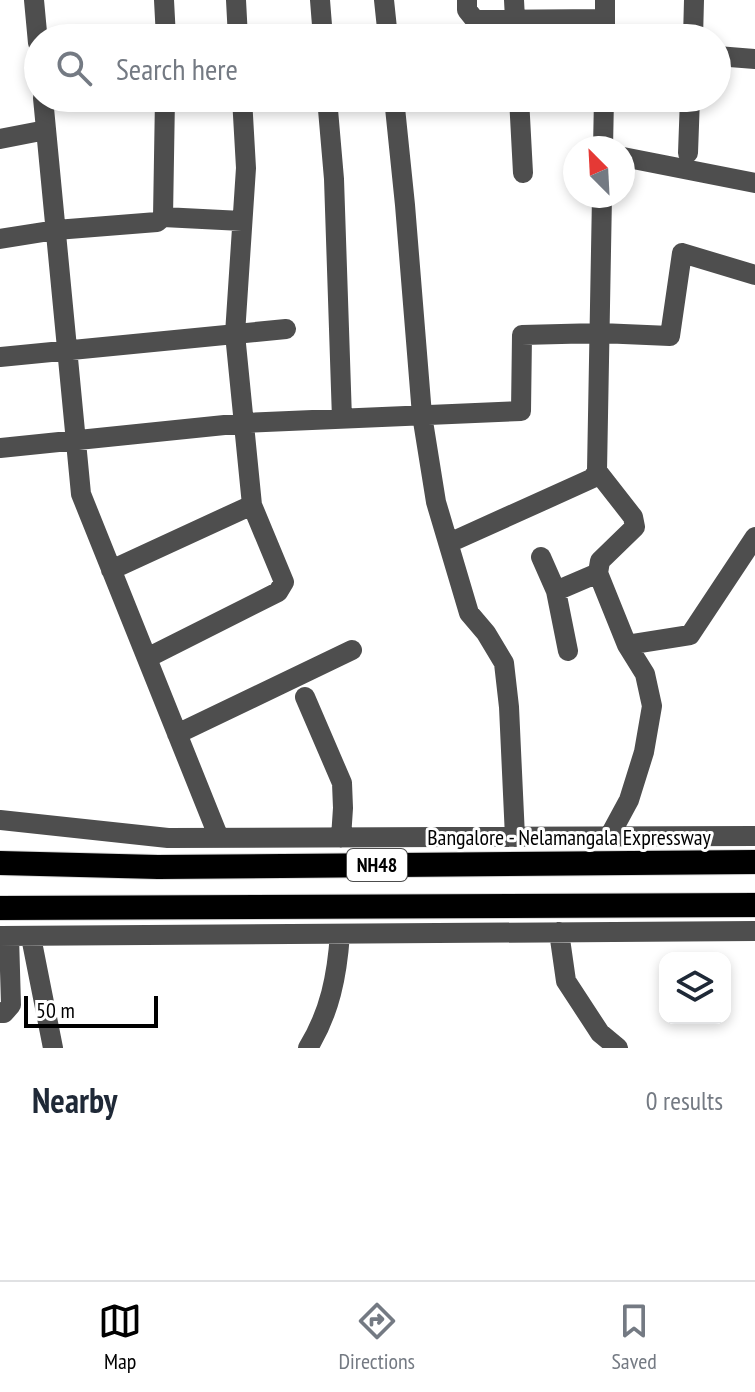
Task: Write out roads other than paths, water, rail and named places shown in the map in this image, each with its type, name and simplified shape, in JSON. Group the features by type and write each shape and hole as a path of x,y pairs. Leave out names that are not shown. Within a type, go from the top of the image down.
{"highway":[{"name":"Bangalore - Nelamangala Expressway","path":"0,863 158,867 755,862"},
{"name":"NH48","path":"0,908 755,905"}],"street":[{"path":"34,0 36,24"},
{"path":"164,0 165,24"},
{"path":"236,0 237,24"},
{"path":"320,0 322,24"},
{"path":"384,0 387,24"},
{"path":"467,0 467,10 475,20 605,19"},
{"path":"693,24 694,0"},
{"path":"731,57 755,59"},
{"path":"44,112 81,494 219,838"},
{"path":"163,217 165,112"},
{"path":"147,658 278,592 284,582 252,505 235,334 246,168 243,112"},
{"path":"328,112 334,179 342,419"},
{"path":"395,112 422,415 436,502 469,613 486,633 504,663 515,837"},
{"path":"520,112 523,173"},
{"path":"603,136 604,112"},
{"path":"688,153 689,112"},
{"path":"0,139 46,130"},
{"path":"635,159 755,183"},
{"path":"449,543 593,478 597,471 602,208"},
{"path":"0,239 56,230 157,222 163,217 242,221"},
{"path":"0,448 244,423 521,411 522,335 600,333 670,336 682,253 755,275"},
{"path":"0,357 286,329"},
{"path":"597,471 633,517 635,527 600,561 598,573 627,645 645,674 652,706 644,752 629,800 609,837"},
{"path":"111,570 252,505"},
{"path":"627,645 690,635 754,542"},
{"path":"541,557 556,591 568,651"},
{"path":"556,591 598,573"},
{"path":"177,734 352,650"},
{"path":"305,697 342,783 341,838"},
{"path":"0,820 168,838 755,836"},
{"path":"0,1013 11,1005 5,936 755,931"},
{"path":"559,932 566,981 600,1033 618,1048"},
{"path":"308,1048 328,1004 337,972 340,934"},
{"path":"31,937 53,1048"}]}
